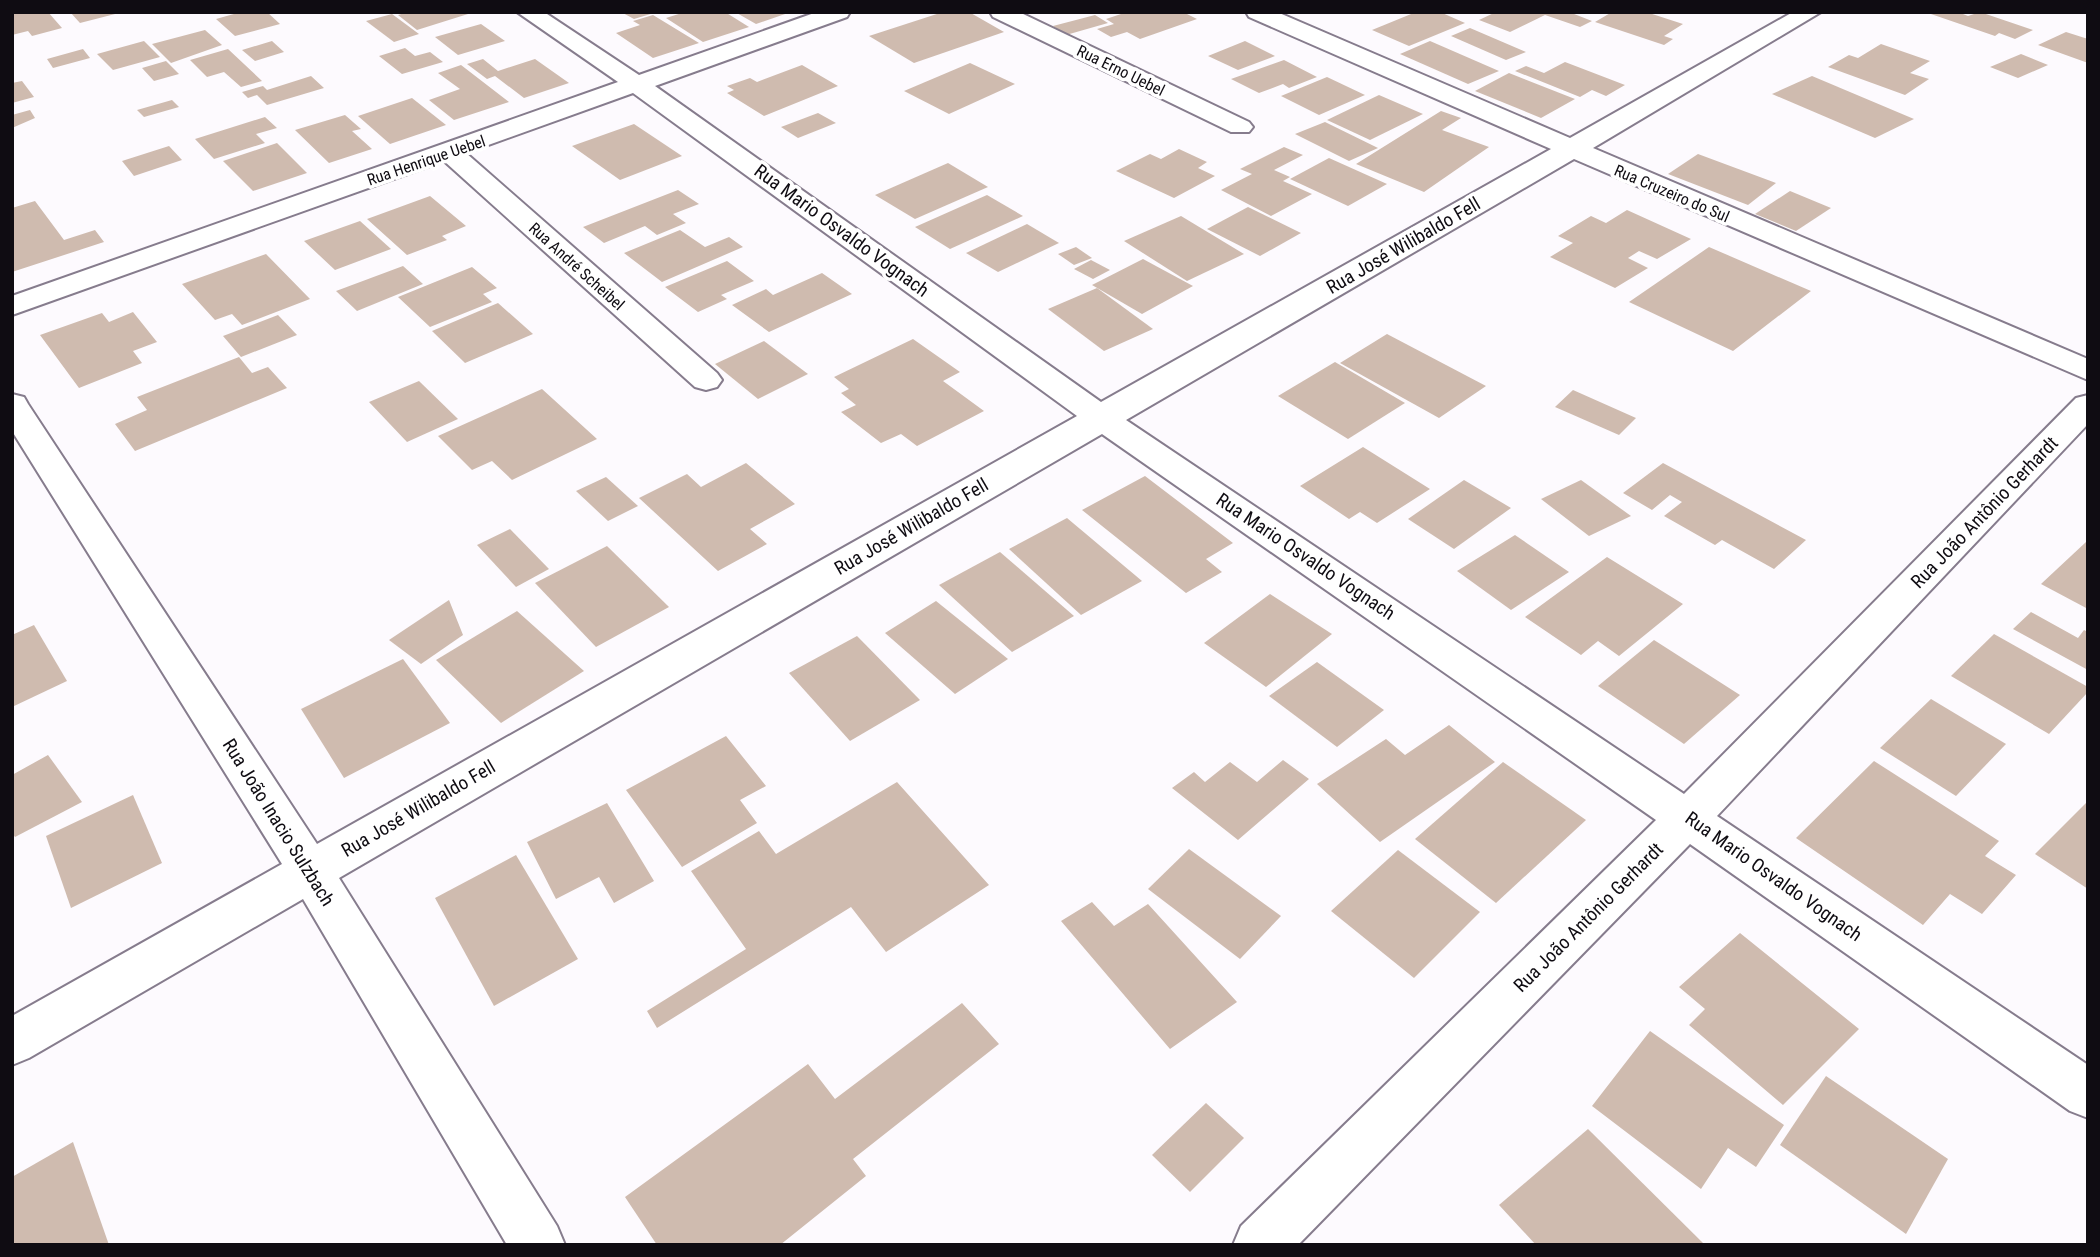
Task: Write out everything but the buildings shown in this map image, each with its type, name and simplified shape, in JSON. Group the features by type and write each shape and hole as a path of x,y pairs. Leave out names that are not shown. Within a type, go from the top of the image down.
{"street":[{"name":"Rua Mario Osvaldo Vognach","path":"528,12 641,85 1101,417 1688,817 2088,1094"},
{"name":"Rua Henrique Uebel","path":"12,306 641,85 839,12"},
{"name":"Rua Erno Uebel","path":"1001,12 1240,127"},
{"name":"Rua Cruzeiro do Sul","path":"1257,12 2088,371"},
{"name":"Rua José Wilibaldo Fell","path":"12,1042 1810,12"},
{"name":"Rua André Scheibel","path":"449,152 706,380"},
{"name":"Rua João Inacio Sulzbach","path":"12,404 310,870 538,1245"},
{"name":"Rua João Antônio Gerhardt","path":"1260,1245 1688,817 2088,405"}]}
